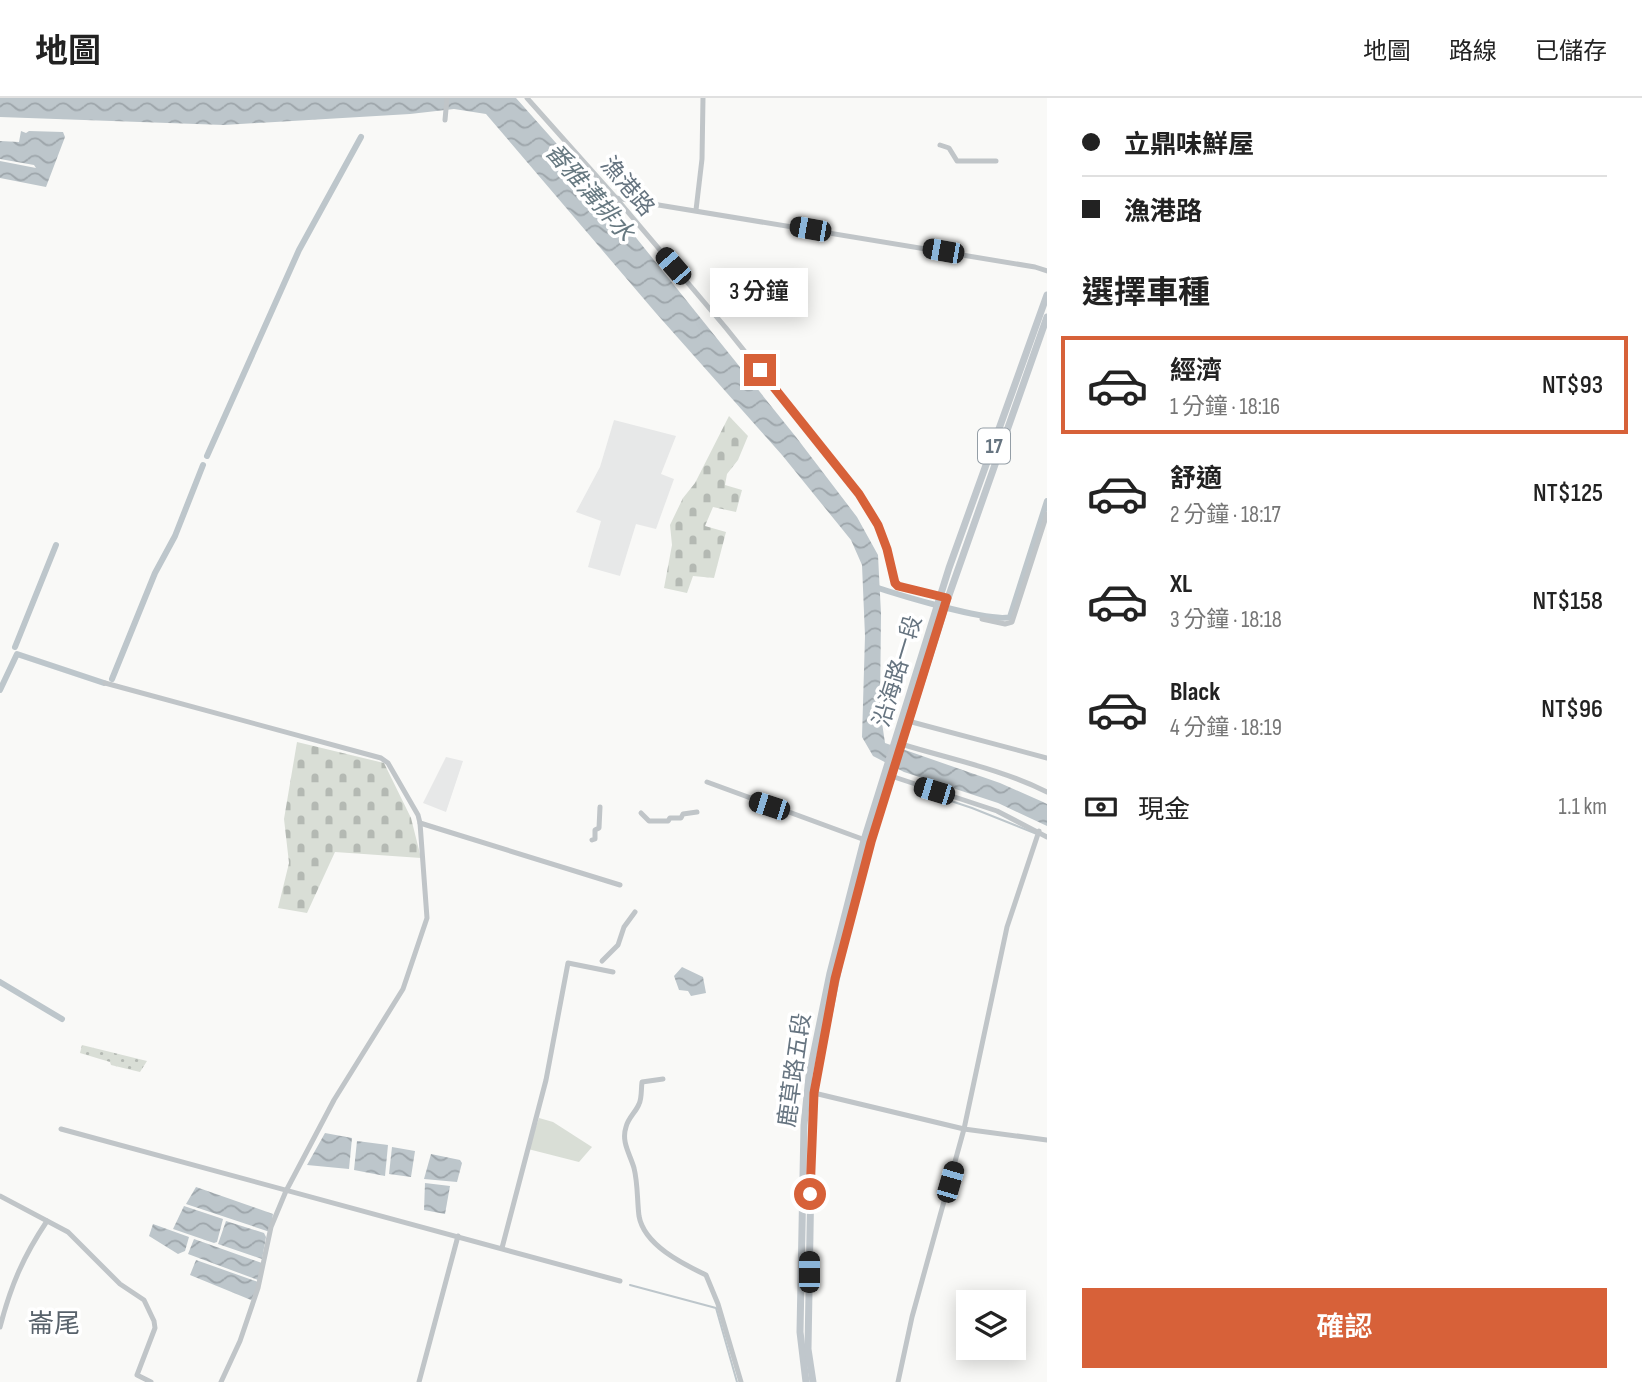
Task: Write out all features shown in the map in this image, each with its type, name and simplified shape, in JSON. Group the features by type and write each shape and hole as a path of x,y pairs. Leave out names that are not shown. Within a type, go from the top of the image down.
{"main road":[{"name":"沿海路一段","path":"1041,334 1047,295"},
{"name":"沿海路一段","path":"944,597 1002,432 1047,317"},
{"name":"17","path":"940,610 944,597"},
{"name":"沿海路一段","path":"898,744 908,722 940,610"},
{"name":"沿海路一段","path":"898,744 940,610"},
{"name":"17","path":"888,775 898,744"},
{"name":"鹿草路五段","path":"806,1382 800,1332 805,1108 809,1076 830,973 888,775"},
{"name":"鹿草路五段","path":"813,1382 808,1349 810,1154 814,1093 838,967 868,841"}],"street":[{"path":"445,120 447,98"},
{"name":"漁港路","path":"527,98 726,328 859,494 878,525 895,583 944,597"},
{"path":"696,209 702,159 703,98"},
{"path":"940,145 949,148 957,161 996,161"},
{"path":"616,198 696,209 1047,271"},
{"path":"982,620 1005,624 1012,622 1047,514"},
{"path":"105,682 381,758 392,770 420,823 426,918 403,989 334,1100 286,1191 271,1227 251,1309 221,1382"},
{"path":"908,722 1047,758"},
{"path":"898,744 1001,772 1047,792"},
{"path":"888,775 997,811 1047,837"},
{"path":"707,782 868,841"},
{"path":"592,840 595,839 595,830 599,828 600,807"},
{"path":"641,813 649,821 681,818 683,814 697,812"},
{"path":"420,823 620,885"},
{"path":"898,1382 912,1317 964,1129 1007,927 1039,831"},
{"path":"602,961 614,951 624,927 635,912"},
{"path":"502,1248 546,1080 568,963 613,972"},
{"path":"663,1079 642,1082 640,1103 626,1127 624,1138 634,1167 639,1220 666,1253 678,1262 706,1275 718,1304 741,1382"},
{"path":"814,1093 964,1129 1047,1140"},
{"path":"61,1129 620,1281"},
{"path":"0,1196 68,1232 120,1284 144,1300 155,1328 137,1375 151,1382"},
{"path":"0,1326 9,1294 25,1255 47,1221"},
{"path":"419,1382 458,1236"}],"shaded area":[{"path":"614,420 676,436 661,474 674,479 656,529 636,524 620,576 588,567 601,521 576,512 600,467"},
{"path":"446,757 463,761 446,812 423,803"}],"green space":[{"path":"729,416 748,436 738,460 727,474 725,485 742,490 736,512 713,507 705,526 726,532 714,578 693,576 687,593 664,588 672,545 670,525"},
{"path":"297,742 384,763 411,818 421,858 335,852 307,913 278,908 289,863 284,819"},
{"path":"82,1045 147,1061 140,1072 111,1065 110,1062 80,1053"},
{"path":"539,1118 553,1122 592,1147 579,1162 528,1149"}],"water":[{"name":"番雅溝排水","path":"0,98 516,98 597,189 857,517 878,555 881,614 880,709 885,743 1000,783 1047,804 1047,826 998,803 904,772 873,756 862,737 865,636 862,565 851,540 782,455 655,312 486,114 454,109 224,125 0,117"},
{"path":"21,131 63,132 65,137 46,187 0,178 0,161 36,168 34,165 0,159 0,141 19,142"},
{"path":"682,967 703,977 706,993 691,996 688,991 679,990 674,976"},
{"path":"325,1133 352,1138 349,1169 307,1165"},
{"path":"357,1141 388,1145 385,1176 354,1170"},
{"path":"392,1147 415,1151 411,1177 389,1174"},
{"path":"431,1154 460,1160 462,1163 457,1182 424,1179"},
{"path":"425,1183 450,1186 445,1214 424,1210"},
{"path":"196,1187 273,1214 270,1232 186,1204"},
{"path":"184,1206 223,1219 217,1242 173,1229"},
{"path":"226,1221 264,1233 266,1237 262,1259 218,1244"},
{"path":"153,1224 189,1237 185,1251 178,1254 149,1236"},
{"path":"194,1239 262,1263 258,1280 188,1254"},
{"path":"196,1260 258,1282 254,1298 251,1300 190,1275"}],"waterway":[{"path":"207,456 299,250 361,137"},
{"path":"112,679 203,465"},
{"path":"872,586 964,612 999,618 1010,617 1047,501"},
{"path":"15,647 56,545"},
{"path":"0,690 17,654 104,683"},
{"path":"939,797 1037,834"},
{"path":"0,982 62,1019"},
{"path":"630,1285 716,1308 737,1382"}],"district":[{"name":"崙尾","path":"54,1323"}],"route":[{"path":"760,370 859,494 878,525 895,583 947,598 871,842 835,979 814,1093 810,1194"}]}
